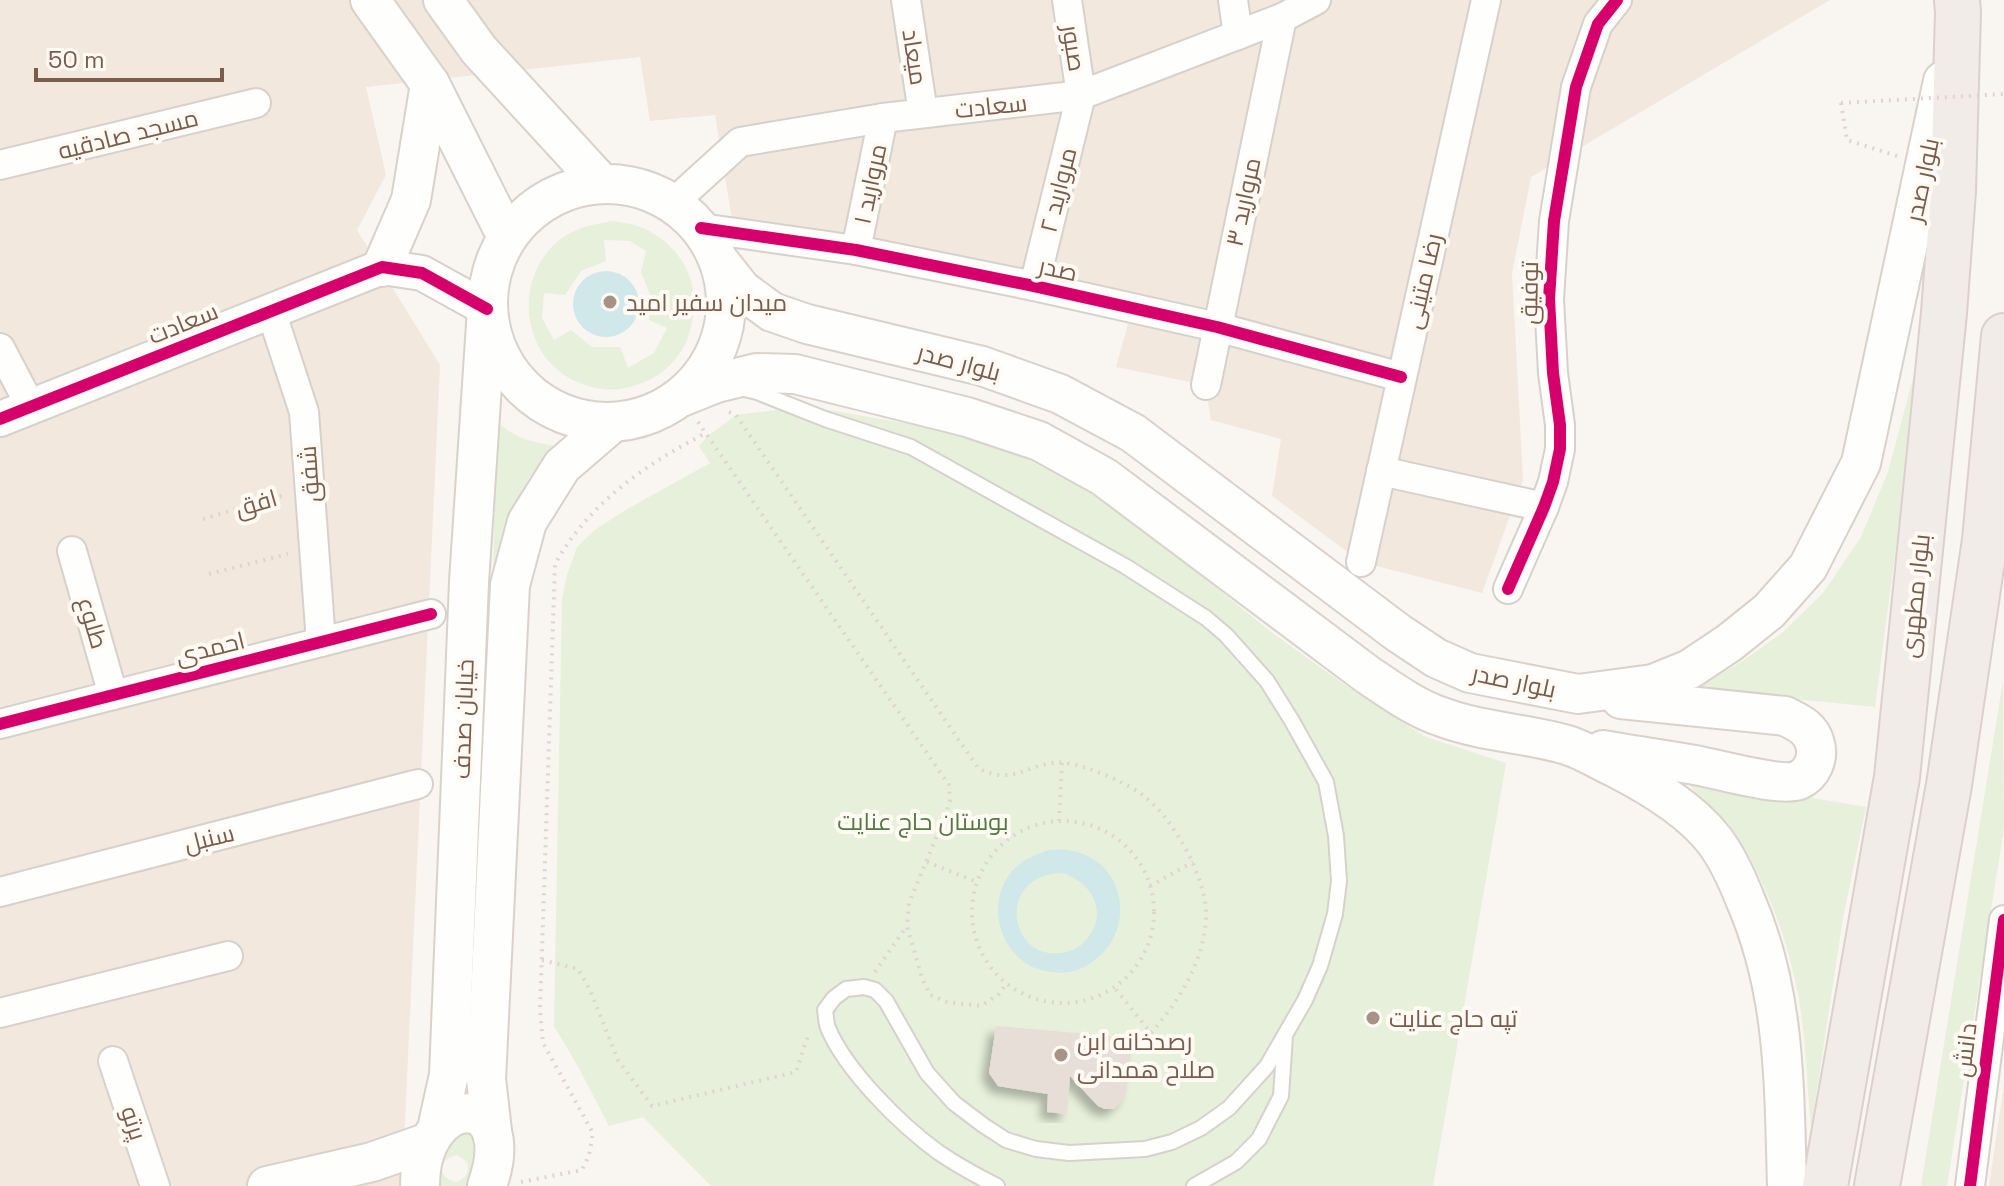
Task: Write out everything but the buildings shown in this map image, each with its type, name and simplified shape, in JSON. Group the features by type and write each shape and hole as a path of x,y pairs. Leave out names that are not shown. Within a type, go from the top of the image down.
{"highway":[{"name":"بلوار مطهری","path":"1825,1186 1897,777 1944,313 1953,191 1957,6"},
{"path":"1877,1186 1995,540 2004,336"}],"main road":[{"path":"370,0 430,84 507,237"},
{"path":"443,0 479,50 602,184"},
{"name":"بلوار صدر","path":"719,261 742,290 772,312 807,324 982,366 1060,394 1133,433 1436,658 1470,673 1578,694 1653,684 1690,669 1769,611 1808,567 1861,463 1957,6"},
{"path":"382,267 411,200 430,84"},
{"path":"681,397 707,369 722,335 726,298 719,261 687,216 639,188 602,184 565,191 533,210 507,237 492,271 487,309 495,345 513,378 541,403 575,419 612,423 649,415 681,397 716,383 757,373 795,374 967,417 1039,441 1104,477 1368,675 1411,703 1440,717 1568,745 1782,782 1799,780 1814,767 1817,753 1814,739 1805,726 1785,716 1578,694"},
{"name":"خیابان صدف","path":"420,1186 421,1169 449,1075 468,598 487,309"},
{"name":"خیابان صدف","path":"500,1185 486,1079 510,585 527,522 562,466 612,423"},
{"path":"1568,745 1630,775 1677,804 1714,840 1736,877 1759,930 1773,984 1783,1054 1787,1186"},
{"path":"267,1186 372,1162 433,1136 450,1117 468,1112 481,1117 492,1131"}],"street":[{"name":"میعاد","path":"906,0 923,113"},
{"name":"صبور","path":"1067,0 1081,95"},
{"path":"1233,0 1238,35"},
{"name":"سعادت","path":"687,216 740,142 883,118 1081,95 1282,18 1316,0"},
{"name":"رضا متینی","path":"1361,562 1486,0"},
{"name":"توفیق","path":"1508,589 1544,507 1560,449 1549,324 1554,221 1576,87 1598,24 1617,0"},
{"name":"مروارید ۳","path":"1206,385 1282,18"},
{"name":"مروارید ۲","path":"1034,286 1081,95"},
{"name":"مسجد صادقیه","path":"0,165 256,103"},
{"name":"مروارید ۱","path":"856,250 883,118"},
{"name":"صدر","path":"687,216 1034,286 1217,327 1401,377"},
{"name":"سعادت","path":"0,419 382,267"},
{"path":"382,267 422,273 487,309"},
{"name":"شفق","path":"271,311 304,412 321,642"},
{"path":"0,348 31,407"},
{"path":"1381,471 1544,507"},
{"name":"طلوع","path":"72,551 113,695"},
{"name":"احمدی","path":"0,724 431,614"},
{"name":"سنبل","path":"0,892 418,784"},
{"name":"دانش","path":"1970,1186 2004,920"},
{"path":"0,1013 228,956"},
{"name":"پرتو","path":"113,1061 155,1186"}],"lane":[{"path":"716,383 757,392 825,419 911,447 1149,581 1206,618 1226,635 1267,681 1326,782 1336,836 1339,881 1335,914 1320,966 1305,1000 1267,1066 1229,1108 1201,1128 1172,1142 1145,1149 1069,1153 1036,1149 1006,1140 954,1103 927,1073 886,1001 875,990 864,987 846,989 834,998 825,1010 827,1027 848,1061 892,1112 938,1151 997,1186"},
{"path":"1194,1186 1236,1162 1259,1139 1281,1096 1285,1032"}],"path":[{"path":"1925,164 1847,140 1841,103 2004,94"},
{"path":"681,397 949,785 950,800 946,814 909,903 907,926 930,995 947,1002 981,1006 999,994 1007,983"},
{"path":"681,397 736,415 978,768 1005,776 1038,766 1062,763 1083,768 1141,794 1169,825 1193,862 1206,905 1206,922 1192,976 1151,1033 1114,987"},
{"path":"500,1185 582,1170 589,1155 593,1133 543,1043 540,1010 555,564 568,541 626,482 706,433"},
{"path":"209,574 314,547"},
{"path":"1059,821 1062,763"},
{"path":"1066,820 1097,826 1124,843 1144,867 1154,897 1153,929 1142,959 1121,983 1096,997 1068,1004 1040,1001 1013,990 992,970 977,946 971,918 977,882 985,863 1007,839 1035,824 1066,820"},
{"path":"927,862 977,882"},
{"path":"1150,886 1193,862"},
{"path":"864,987 907,926"},
{"path":"542,960 578,969 590,990 618,1060 652,1106 796,1072 805,1044 825,1010"}],"shaded area":[{"path":"0,0 1830,0 1531,177 1512,273 1523,480 1482,593 1361,562 1272,496 1281,439 1211,420 1205,385 1116,367 1133,306 733,226 715,115 650,121 640,57 366,87 386,175 357,230 440,365 402,1186 0,1186"},
{"path":"2004,1084 2004,1186 1989,1186"}],"green space":[{"path":"613,221 640,227 671,247 688,272 694,301 689,334 676,358 647,381 616,390 585,385 560,372 545,356 534,337 529,316 529,295 535,273 546,254 568,234 586,226","holes":["604,240 630,241 646,251 641,272 651,297 649,320 667,328 654,353 628,368 620,347 592,347 571,330 554,340 542,318 544,293 565,295 581,271 606,261"]},
{"path":"1923,341 1875,707 1695,689 1781,634 1823,593 1861,537 1888,472"},
{"name":"بوستان حاج عنایت","path":"807,406 965,434 1023,457 1087,491 1149,533 1271,632 1358,694 1426,737 1506,763 1433,1186 711,1186 643,1117 609,1126 554,1026 562,599 567,575 577,547 596,529 710,463 699,446 736,415"},
{"path":"496,421 517,436 558,447 539,464 523,488 493,575"},
{"path":"2003,681 2004,828 1947,1186 1921,1186"},
{"path":"1680,776 1866,807 1843,918 1811,1129 1801,1010 1778,921 1758,874 1731,831"},
{"path":"478,1128 473,1186 431,1186 449,1132","holes":["457,1155 467,1162 465,1177 456,1182 445,1177 442,1168 450,1157"]}],"water":[{"path":"606,271 629,281 639,304 629,327 606,337 583,327 573,304 583,281"},
{"path":"1049,850 1065,850 1087,856 1103,867 1114,881 1119,898 1120,917 1115,935 1105,951 1081,968 1059,973 1033,967 1016,955 1003,934 998,911 1002,888 1016,867","holes":["1062,873 1073,877 1094,899 1097,919 1093,929 1084,942 1072,950 1060,953 1042,951 1029,943 1020,931 1017,916 1019,901 1027,887 1041,877"]}],"cycle path":[{"path":"1508,589 1544,507 1560,449 1549,299 1554,221 1576,87 1598,24 1617,0"},
{"path":"701,228 856,250 1034,286 1217,327 1401,377"},
{"path":"0,419 382,267 422,273 487,309"},
{"path":"0,724 431,614"},
{"path":"1970,1186 2004,920"}],"place":[{"name":"میدان سفیر امید","path":"610,302"},
{"name":"تپه حاج عنایت","path":"1373,1018"},
{"name":"رصدخانه ابن صلاح همدانی","path":"1061,1055"}]}
